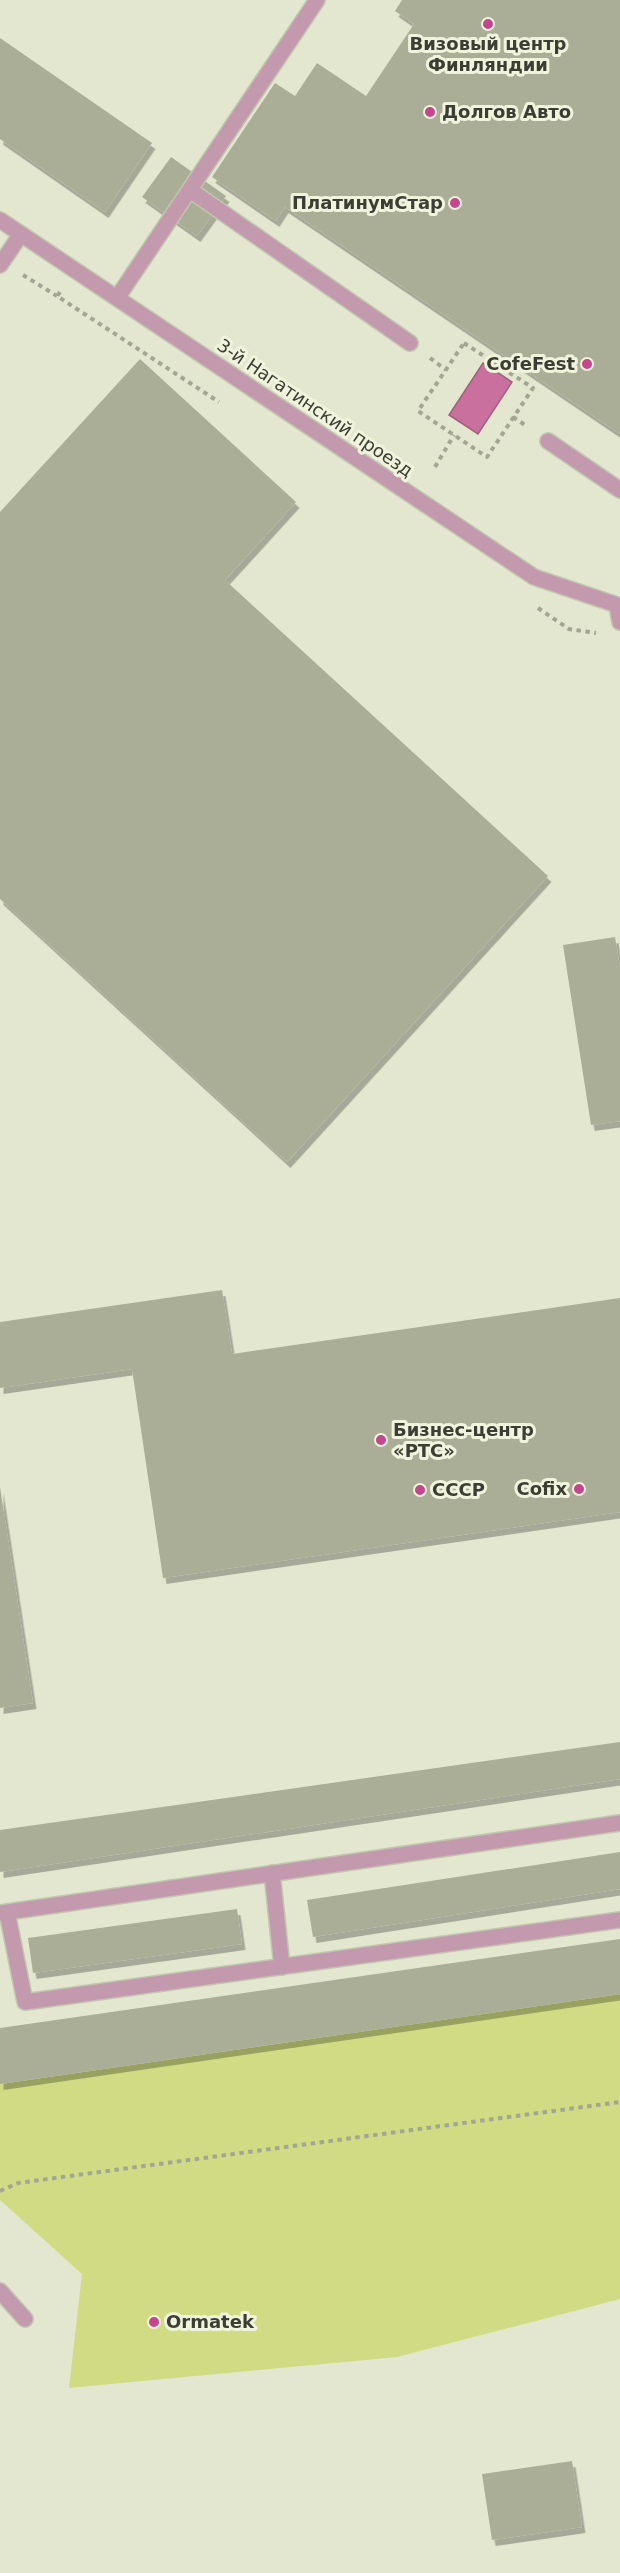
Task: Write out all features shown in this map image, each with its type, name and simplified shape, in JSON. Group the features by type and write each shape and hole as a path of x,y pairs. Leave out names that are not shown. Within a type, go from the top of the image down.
{"street":[{"path":"117,298 317,0"},
{"path":"189,190 410,343"},
{"name":"3-й Нагатинский проезд","path":"0,220 534,577 619,606"},
{"path":"1,263 21,234"},
{"path":"548,441 620,490"},
{"path":"619,606 620,622"},
{"path":"620,1823 3,1912 25,2002 620,1920"},
{"path":"272,1873 282,1967"},
{"path":"0,2291 25,2319"}],"path":[{"path":"1,263 57,296"},
{"path":"464,343 533,388 487,457 454,435 418,411 464,343"},
{"path":"435,467 454,435"},
{"path":"0,2191 18,2183 620,2102"}],"green space":[{"path":"620,1994 620,2299 397,2357 69,2388 82,2274 0,2200 0,2084"}],"shaded area":[{"path":"483,363 512,382 478,434 449,415"}],"building":[{"path":"402,0 620,0 620,434 285,207 276,221 212,177 275,83 295,96 317,63 366,96 414,24 395,11"},
{"path":"0,38 152,143 105,212 0,139"},
{"path":"171,157 226,196 197,236 142,197"},
{"path":"140,359 296,502 225,580 548,876 287,1162 0,899 0,512"},
{"path":"615,937 620,968 620,1121 591,1125 563,945"},
{"name":"Бизнес-центр «РТС»","path":"222,1290 232,1354 620,1298 620,1512 163,1578 132,1369 0,1388 0,1322"},
{"path":"0,1487 33,1703 0,1708"},
{"path":"620,1742 620,1779 0,1872 0,1830"},
{"path":"620,1852 620,1889 313,1937 307,1900"},
{"path":"237,1909 242,1944 33,1973 28,1938"},
{"path":"620,1939 620,1994 0,2084 0,2028"},
{"path":"572,2461 582,2527 492,2540 482,2474"}],"place":[{"name":"Визовый центр Финляндии","path":"488,24"},
{"name":"Долгов Авто","path":"430,112"},
{"name":"ПлатинумСтар","path":"455,203"},
{"name":"CofeFest","path":"587,364"},
{"name":"Бизнес-центр «РТС»","path":"381,1440"},
{"name":"Cofix","path":"579,1489"},
{"name":"СССР","path":"420,1490"},
{"name":"Ormatek","path":"154,2322"}]}
